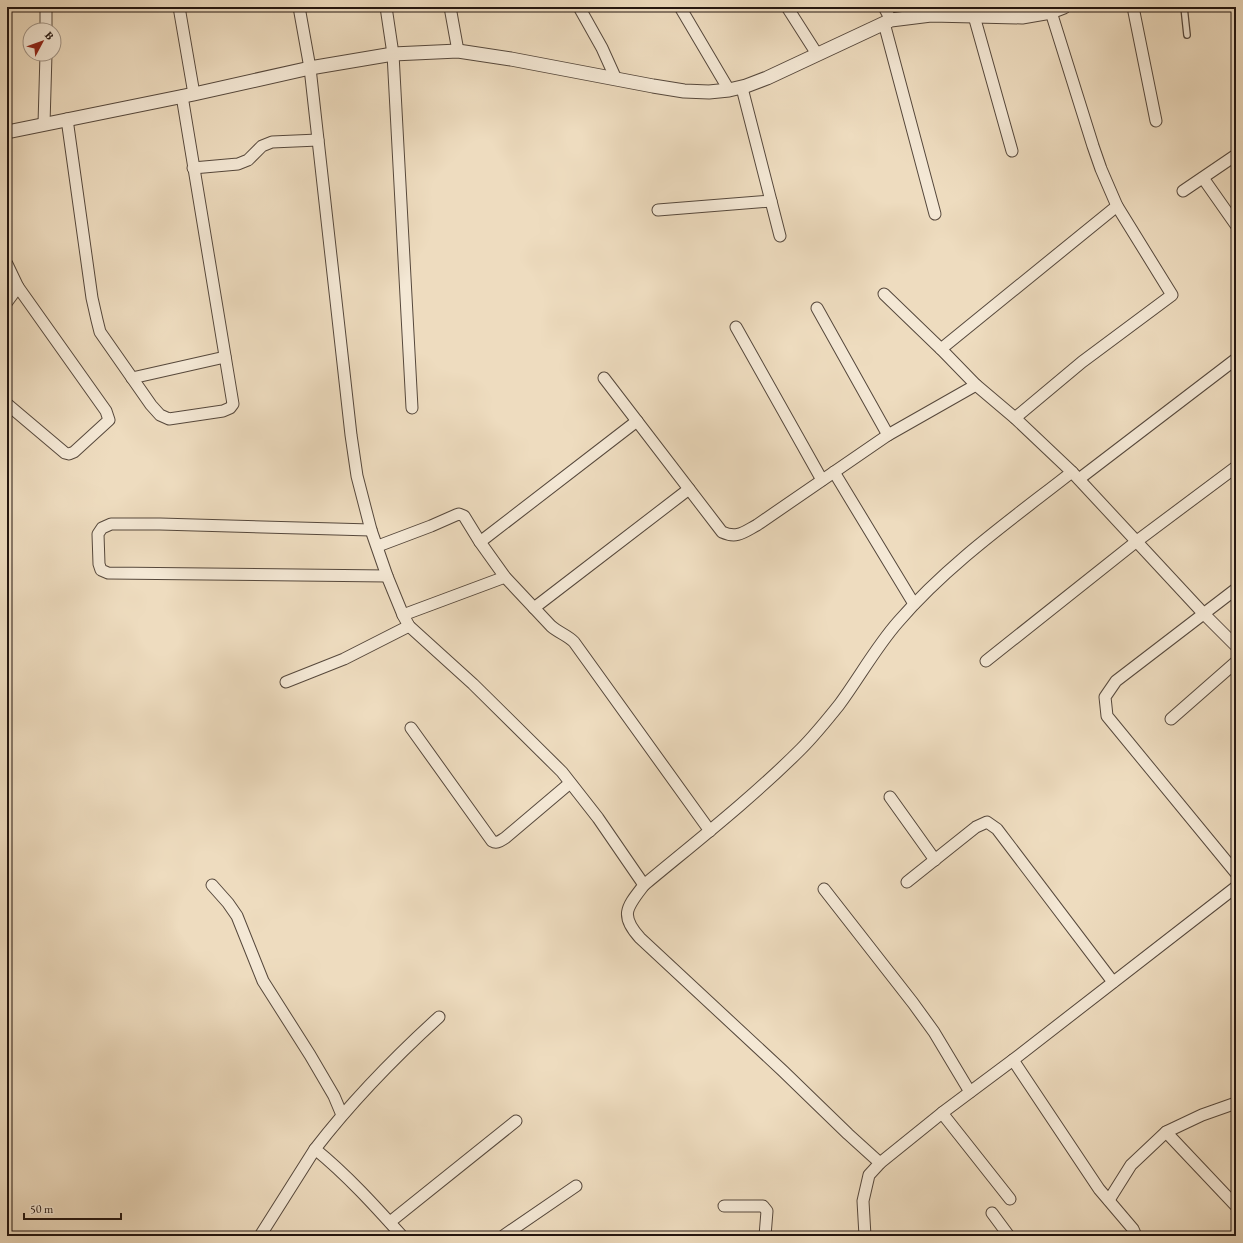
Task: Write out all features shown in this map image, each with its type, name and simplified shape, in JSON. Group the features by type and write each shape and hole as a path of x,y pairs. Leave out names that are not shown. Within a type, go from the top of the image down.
{"street":[{"path":"46,7 46,22"},
{"path":"67,119 92,298 100,332 151,405 160,415 169,419 223,411 230,408 233,404 193,168 188,95 179,7"},
{"path":"299,7 310,68 357,476 371,530 378,546 387,576 409,626 484,695 562,772 598,818 644,885"},
{"path":"386,7 393,54 412,408"},
{"path":"450,7 458,51"},
{"path":"579,7 602,48 616,79"},
{"path":"680,7 735,89 772,201 780,236"},
{"path":"787,7 817,54"},
{"path":"884,7 935,214"},
{"path":"7,132 188,95 310,68 393,54 458,51 684,91 709,92 735,89 767,78 888,22 931,15 974,16 1019,12 1051,12 1064,7"},
{"path":"1133,7 1156,121"},
{"path":"1015,418 1082,362 1172,295 1117,206 1101,169 1051,12"},
{"path":"974,16 1012,151"},
{"path":"44,124 46,62"},
{"path":"193,168 238,164 248,160 262,146 272,142 318,140"},
{"path":"1183,191 1236,155"},
{"path":"1203,178 1236,225"},
{"path":"658,210 772,201"},
{"path":"941,349 1117,206"},
{"path":"7,264 18,287 106,411 108,420 70,454 65,453 7,404"},
{"path":"7,302 18,287"},
{"path":"884,294 976,385 1015,418 1076,476 1203,613 1236,646"},
{"path":"817,308 888,436"},
{"path":"736,327 822,480"},
{"path":"132,378 225,357"},
{"path":"880,1163 632,929 627,919 628,910 634,898 644,885 710,831 802,749 839,705 897,623 938,581 995,532 1076,476 1236,359"},
{"path":"604,378 722,532 730,536 739,535 757,525 888,436 976,385"},
{"path":"480,542 637,421"},
{"path":"986,661 1137,541 1236,467"},
{"path":"834,472 914,604"},
{"path":"534,608 690,489"},
{"path":"378,546 456,515 459,514 464,516 480,542 505,577 556,631 570,637 574,642 710,831"},
{"path":"371,530 111,524 102,528 98,534 99,564 102,570 108,573 387,576"},
{"path":"403,615 505,577"},
{"path":"1236,589 1116,680 1105,697 1107,716 1236,873"},
{"path":"286,682 344,659 409,626"},
{"path":"1171,719 1236,662"},
{"path":"412,728 492,841 499,842 505,838 570,783"},
{"path":"890,797 935,860"},
{"path":"907,882 976,827 987,822 997,829 1113,982"},
{"path":"212,885 228,902 237,916 263,981 334,1096 342,1116"},
{"path":"865,1236 863,1201 869,1175 880,1163 942,1112 1013,1060 1236,887"},
{"path":"824,889 934,1032 970,1092"},
{"path":"260,1236 315,1149 377,1077 439,1017"},
{"path":"1013,1060 1100,1189 1133,1229 1136,1236"},
{"path":"1109,1200 1131,1165 1166,1132 1202,1115 1236,1103"},
{"path":"942,1112 1010,1199"},
{"path":"390,1222 516,1121"},
{"path":"1166,1132 1236,1206"},
{"path":"315,1149 336,1166 402,1236"},
{"path":"503,1236 576,1186"},
{"path":"724,1206 763,1206 767,1211 765,1236"},
{"path":"992,1213 1009,1236"}],"lane":[{"path":"1184,7 1187,35"}]}
